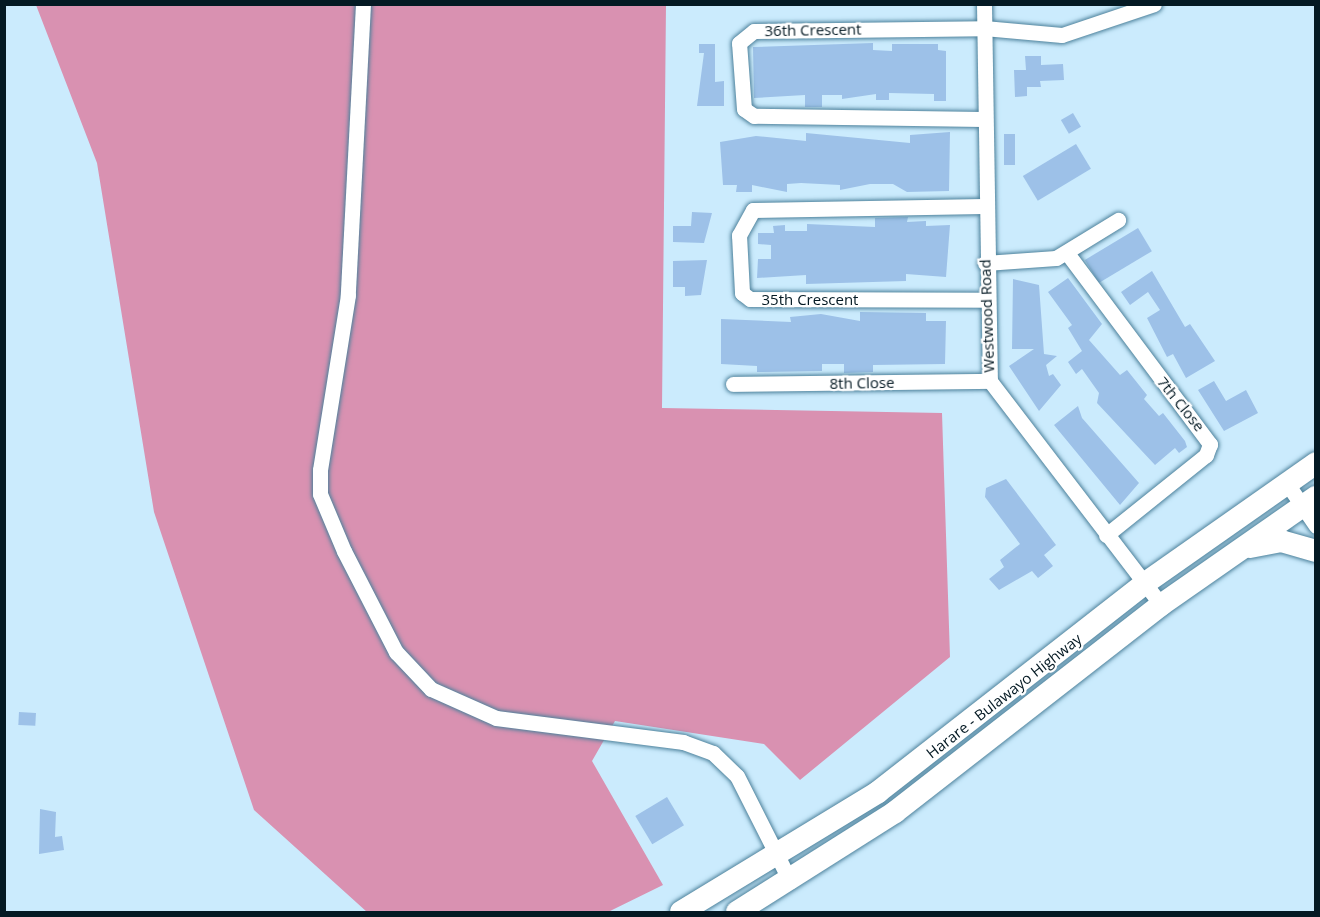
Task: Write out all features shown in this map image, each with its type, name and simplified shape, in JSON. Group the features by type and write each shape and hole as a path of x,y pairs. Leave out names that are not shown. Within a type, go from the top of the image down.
{"highway":[{"name":"Harare - Bulawayo Highway","path":"681,912 776,857 930,755 1144,584 1316,463"},
{"name":"Harare - Bulawayo Highway","path":"737,912 790,882 951,771 1161,605 1309,501"},
{"path":"1238,551 1281,541 1316,551"}],"street":[{"path":"363,4 348,295 320,470 320,494 344,551 396,652 431,689 496,718 682,742 713,753 736,776 790,882"},
{"name":"Westwood Road","path":"984,4 985,300 990,381 1161,605"},
{"path":"984,28 1062,35 1124,9 1154,4"},
{"name":"36th Crescent","path":"983,118 754,116 744,109 739,76 739,43 754,31 984,28"},
{"name":"35th Crescent","path":"984,206 753,210 740,235 741,293 747,299 985,300"},
{"path":"985,263 1067,253 1118,220"},
{"name":"7th Close","path":"1067,253 1210,444 1206,455 1106,535"},
{"name":"8th Close","path":"733,384 990,381"},
{"path":"1286,482 1309,501 1316,525"}],"shaded area":[{"path":"36,5 666,5 662,408 942,413 950,657 800,780 764,744 615,721 592,761 663,885 608,912 367,912 254,810 154,512 97,163"}],"building":[{"path":"873,43 873,50 892,51 892,44 938,44 938,50 946,51 946,101 934,101 934,94 889,93 889,100 876,100 876,94 842,99 842,95 822,95 822,107 805,107 805,95 754,98 753,47"},
{"path":"699,44 715,44 715,82 724,81 724,106 697,106 704,53 699,53"},
{"path":"1025,56 1041,56 1041,65 1063,64 1064,80 1040,81 1041,87 1027,87 1027,96 1015,97 1014,70 1026,70"},
{"path":"1073,113 1081,127 1069,134 1061,120"},
{"path":"950,132 949,191 907,192 893,184 870,184 840,190 840,185 801,183 787,184 787,192 752,185 752,192 736,192 737,185 723,185 720,142 756,136 806,141 806,133 910,143 910,135"},
{"path":"1004,134 1015,134 1015,165 1004,165"},
{"path":"1076,144 1091,169 1038,201 1023,176"},
{"path":"692,212 712,213 704,243 673,242 673,226 691,226"},
{"path":"908,217 907,222 926,221 926,226 950,225 946,277 906,274 906,281 806,284 806,275 757,278 758,259 771,259 771,245 758,244 758,233 774,233 773,226 785,225 785,231 807,231 807,224 875,227 875,218"},
{"path":"1138,228 1152,251 1099,283 1085,260"},
{"path":"707,260 701,295 685,296 685,287 673,287 673,261"},
{"path":"1152,271 1185,327 1190,324 1215,361 1186,378 1173,354 1167,357 1147,318 1160,310 1148,292 1130,305 1121,292"},
{"path":"1068,278 1102,324 1089,340 1120,375 1127,370 1147,395 1144,399 1159,416 1163,413 1185,441 1187,447 1179,453 1175,448 1155,465 1097,403 1099,393 1082,369 1076,374 1068,362 1082,351 1068,328 1072,325 1048,292"},
{"path":"1013,279 1039,285 1044,354 1057,356 1046,365 1049,376 1053,374 1061,385 1039,411 1009,366 1034,349 1012,349"},
{"path":"860,312 926,313 926,321 946,321 945,364 873,365 873,372 844,373 844,364 822,364 822,371 757,372 757,366 721,364 721,319 791,322 790,317 821,314 860,321"},
{"path":"1214,381 1226,401 1246,390 1258,413 1224,431 1198,390"},
{"path":"1078,406 1082,418 1139,483 1120,505 1054,425"},
{"path":"1006,479 1056,545 1044,555 1053,566 1038,578 1032,571 999,590 989,579 1004,567 1000,560 1020,544 985,497 986,488"},
{"path":"19,712 36,713 35,726 18,725"},
{"path":"667,797 684,825 652,844 635,816"},
{"path":"40,809 56,812 55,837 62,836 64,850 39,854"}]}
